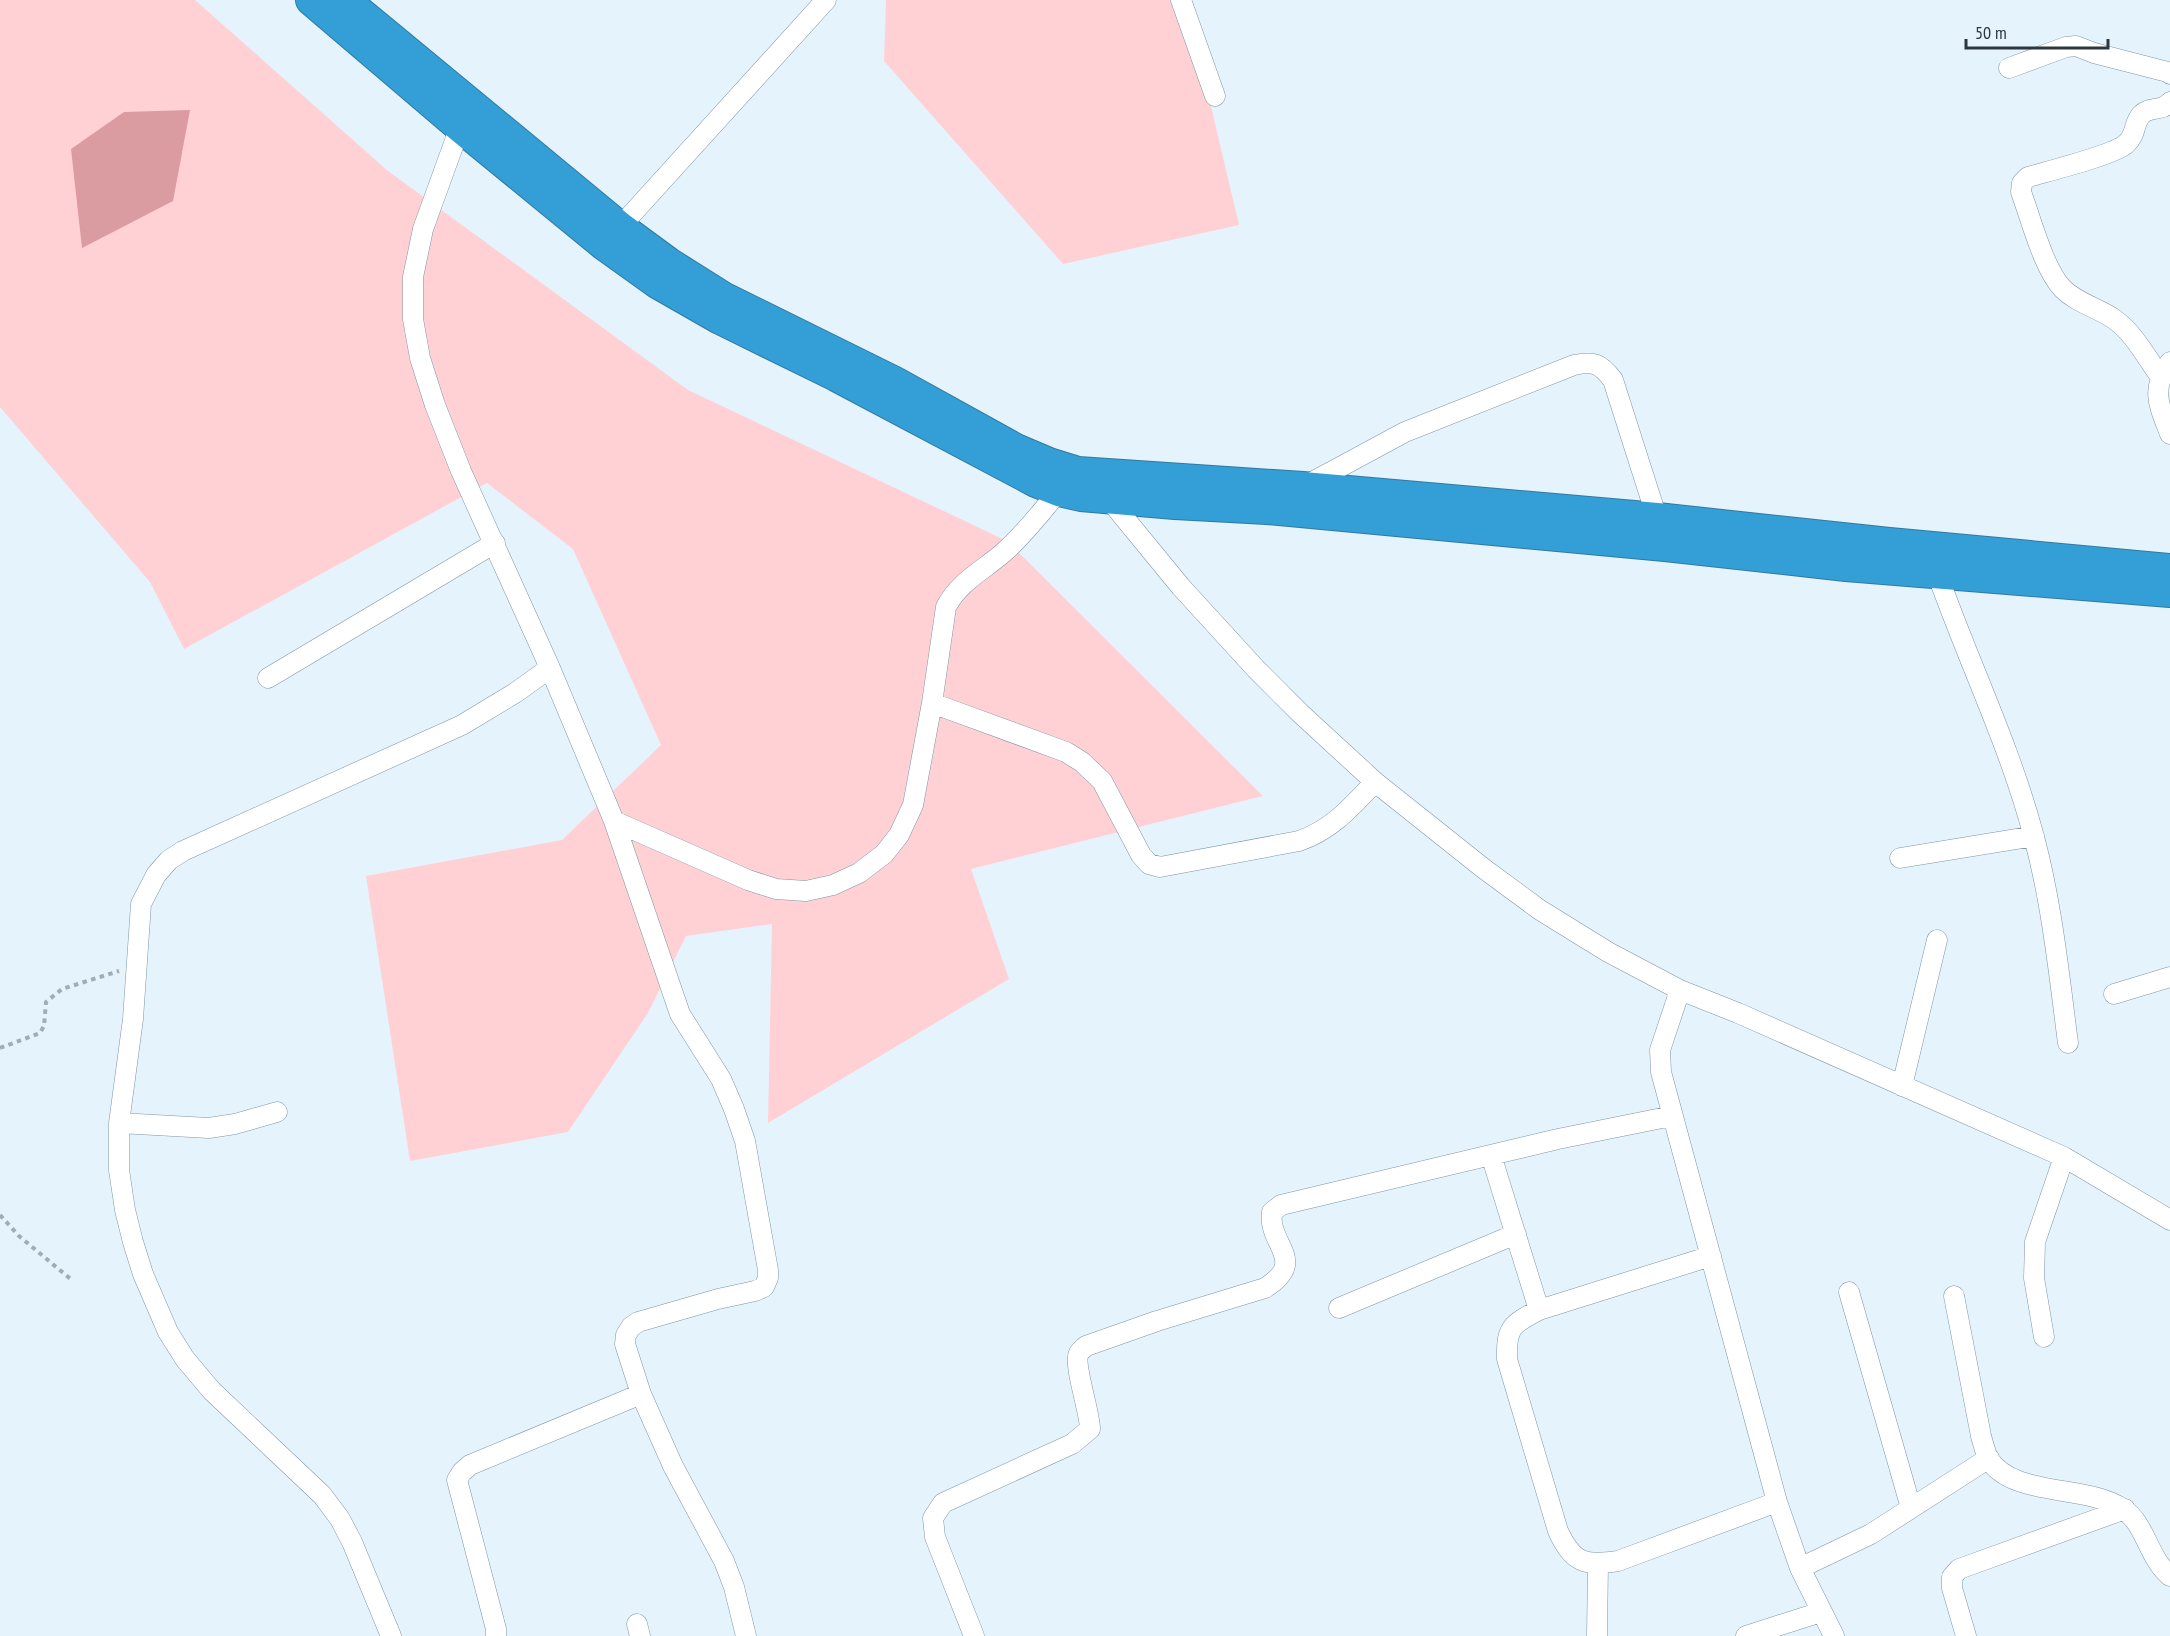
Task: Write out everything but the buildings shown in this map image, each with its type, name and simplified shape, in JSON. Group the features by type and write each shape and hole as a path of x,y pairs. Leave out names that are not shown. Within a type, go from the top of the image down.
{"highway":[{"path":"311,0 460,127 604,245 657,283 720,319 836,376 1036,482 1059,491 1081,496 1291,511 1665,546 1846,566 2170,592"},
{"path":"356,6 620,227 669,263 723,297 893,381 1016,449 1049,463 1078,472 1106,475 1303,487 1657,518 1889,543 2170,569"}],"street":[{"path":"620,227 826,0"},
{"path":"1181,0 1215,96"},
{"path":"2009,68 2066,47 2076,46 2170,74"},
{"path":"2170,102 2162,109 2147,110 2142,114 2134,135 2120,149 2028,177 2022,183 2022,192 2050,271 2062,288 2074,298 2111,317 2165,369 2157,393 2170,435"},
{"path":"460,127 423,229 413,277 413,320 420,358 435,405 461,471 550,668 614,820 680,1014 721,1079 745,1141 768,1270 768,1278 764,1287 755,1292 718,1299 638,1322 626,1335 625,1344 641,1394 673,1466 724,1561 734,1587 746,1636"},
{"path":"1303,487 1405,432 1574,365 1590,362 1604,368 1613,380 1657,518"},
{"path":"614,820 748,880 776,889 806,891 833,885 860,873 884,854 899,835 913,805 932,703 946,607 953,594 967,579 1018,539 1059,491"},
{"path":"1108,498 1181,587 1300,713 1375,782 1540,910 1608,952 1680,990 1759,1022 2064,1157 2170,1220"},
{"path":"268,678 495,543"},
{"path":"1937,573 1993,713 2034,836 2047,895 2068,1043"},
{"path":"392,1636 352,1542 328,1503 212,1391 185,1359 168,1332 143,1274 125,1210 119,1170 119,1123 133,1019 141,904 156,875 169,860 183,851 462,725 515,693 550,668"},
{"path":"932,703 1066,752 1082,762 1102,781 1141,855 1149,864 1160,867 1315,836 1344,815 1375,782"},
{"path":"1900,858 2034,836"},
{"path":"1902,1086 1937,940"},
{"path":"2114,994 2170,977"},
{"path":"1680,990 1660,1050 1661,1072 1777,1502 1800,1568 1834,1636"},
{"path":"119,1123 209,1128 235,1124 277,1112"},
{"path":"974,1636 935,1537 933,1518 943,1503 1072,1444 1090,1429 1090,1419 1077,1364 1078,1354 1086,1346 1157,1321 1266,1288 1275,1282 1284,1271 1286,1258 1271,1221 1272,1212 1281,1205 1491,1155 1672,1116"},
{"path":"1491,1155 1539,1310"},
{"path":"2044,1337 2034,1278 2035,1242 2064,1157"},
{"path":"1339,1308 1516,1234"},
{"path":"1711,1256 1539,1310 1517,1322 1510,1332 1507,1359 1558,1531 1566,1548 1581,1561 1598,1564 1618,1561 1777,1502"},
{"path":"1849,1292 1911,1508"},
{"path":"1954,1296 1981,1436 1989,1458 2004,1473 2020,1481 2109,1502 2125,1509 2137,1524 2163,1570 2170,1576"},
{"path":"496,1636 457,1480 470,1465 641,1394"},
{"path":"1800,1568 1871,1534 1989,1458"},
{"path":"1966,1636 1952,1588 1952,1577 1959,1569 2125,1509"},
{"path":"1597,1636 1598,1564"},
{"path":"1746,1636 1821,1612"}],"path":[{"path":"0,1048 40,1033 44,1026 46,1002 62,989 137,965"},
{"path":"0,1215 19,1236 73,1281"}],"shaded area":[{"path":"0,0 195,0 388,171 688,390 1007,541 1263,796 971,869 1009,979 768,1123 772,924 686,936 648,1013 568,1132 410,1161 366,876 562,840 661,745 573,549 487,483 184,649 150,582 0,407"},
{"path":"886,0 1186,0 1239,225 1063,264 884,61"},
{"path":"190,110 173,201 82,248 71,149 124,112"}]}
